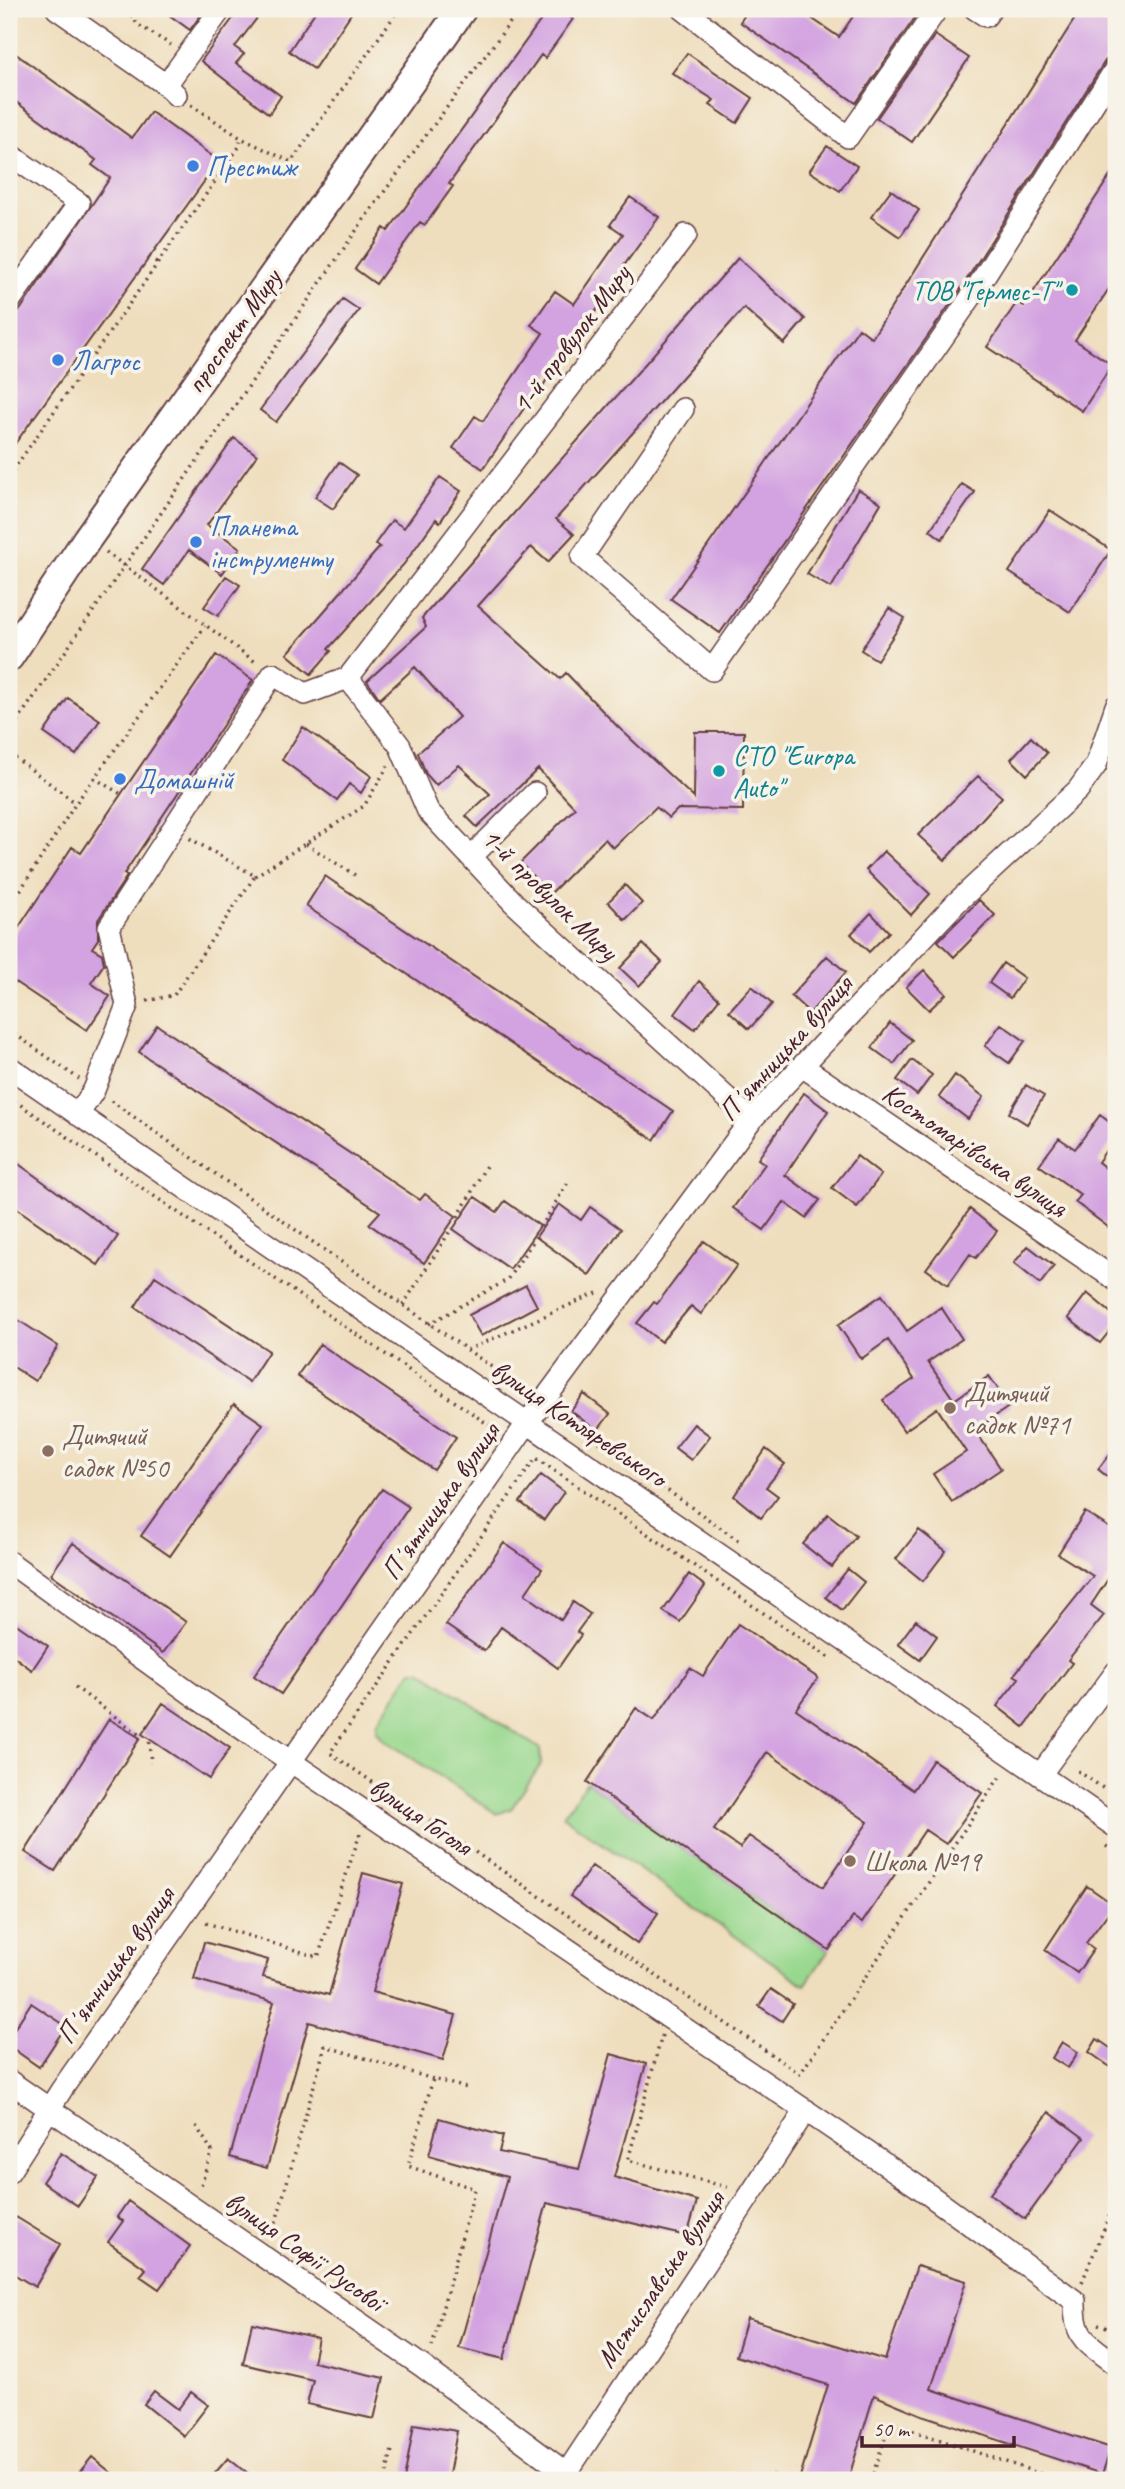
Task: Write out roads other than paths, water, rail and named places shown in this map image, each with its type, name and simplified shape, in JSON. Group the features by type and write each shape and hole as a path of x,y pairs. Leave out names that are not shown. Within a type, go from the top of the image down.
{"main road":[{"name":"проспект Миру","path":"9,657 87,539 462,9"}],"street":[{"path":"57,9 171,90 185,59 221,9"},
{"path":"695,12 848,136 937,9"},
{"path":"975,9 986,16 991,9"},
{"path":"683,409 582,557 712,670 971,297 1116,68"},
{"path":"9,154 79,203 9,302"},
{"name":"1-й провулок Миру","path":"686,236 348,678 400,746 428,811 514,903 751,1121"},
{"path":"78,1115 94,1090 127,1005 109,927 273,674 305,694 348,678"},
{"name":"Пʼятницька вулиця","path":"9,2172 49,2109 528,1422 751,1121 957,903 1079,790 1096,765 1116,706"},
{"path":"471,857 535,793"},
{"name":"Костомарівська вулиця","path":"802,1066 1116,1280"},
{"name":"вулиця Котляревського","path":"9,1067 1116,1827"},
{"name":"вулиця Гоголя","path":"9,1562 197,1698 917,2186 1075,2301 1074,2325 1082,2338 1116,2365"},
{"path":"1040,1775 1116,1672"},
{"name":"вулиця Софії Русової","path":"9,2081 411,2359 564,2477"},
{"name":"Мстиславська вулиця","path":"564,2477 806,2110"}],"place":[{"name":"Престиж","path":"193,166"},
{"name":"ТОВ \"Гермес-Т\"","path":"1072,290"},
{"name":"Лагрос","path":"58,360"},
{"name":"Планета інструменту","path":"196,542"},
{"name":"СТО \"Europa Auto\"","path":"719,771"},
{"name":"Домашній","path":"120,779"},
{"name":"Дитячий садок №71","path":"950,1408"},
{"name":"Дитячий садок №50","path":"48,1451"},
{"name":"Школа №19","path":"850,1861"}]}
